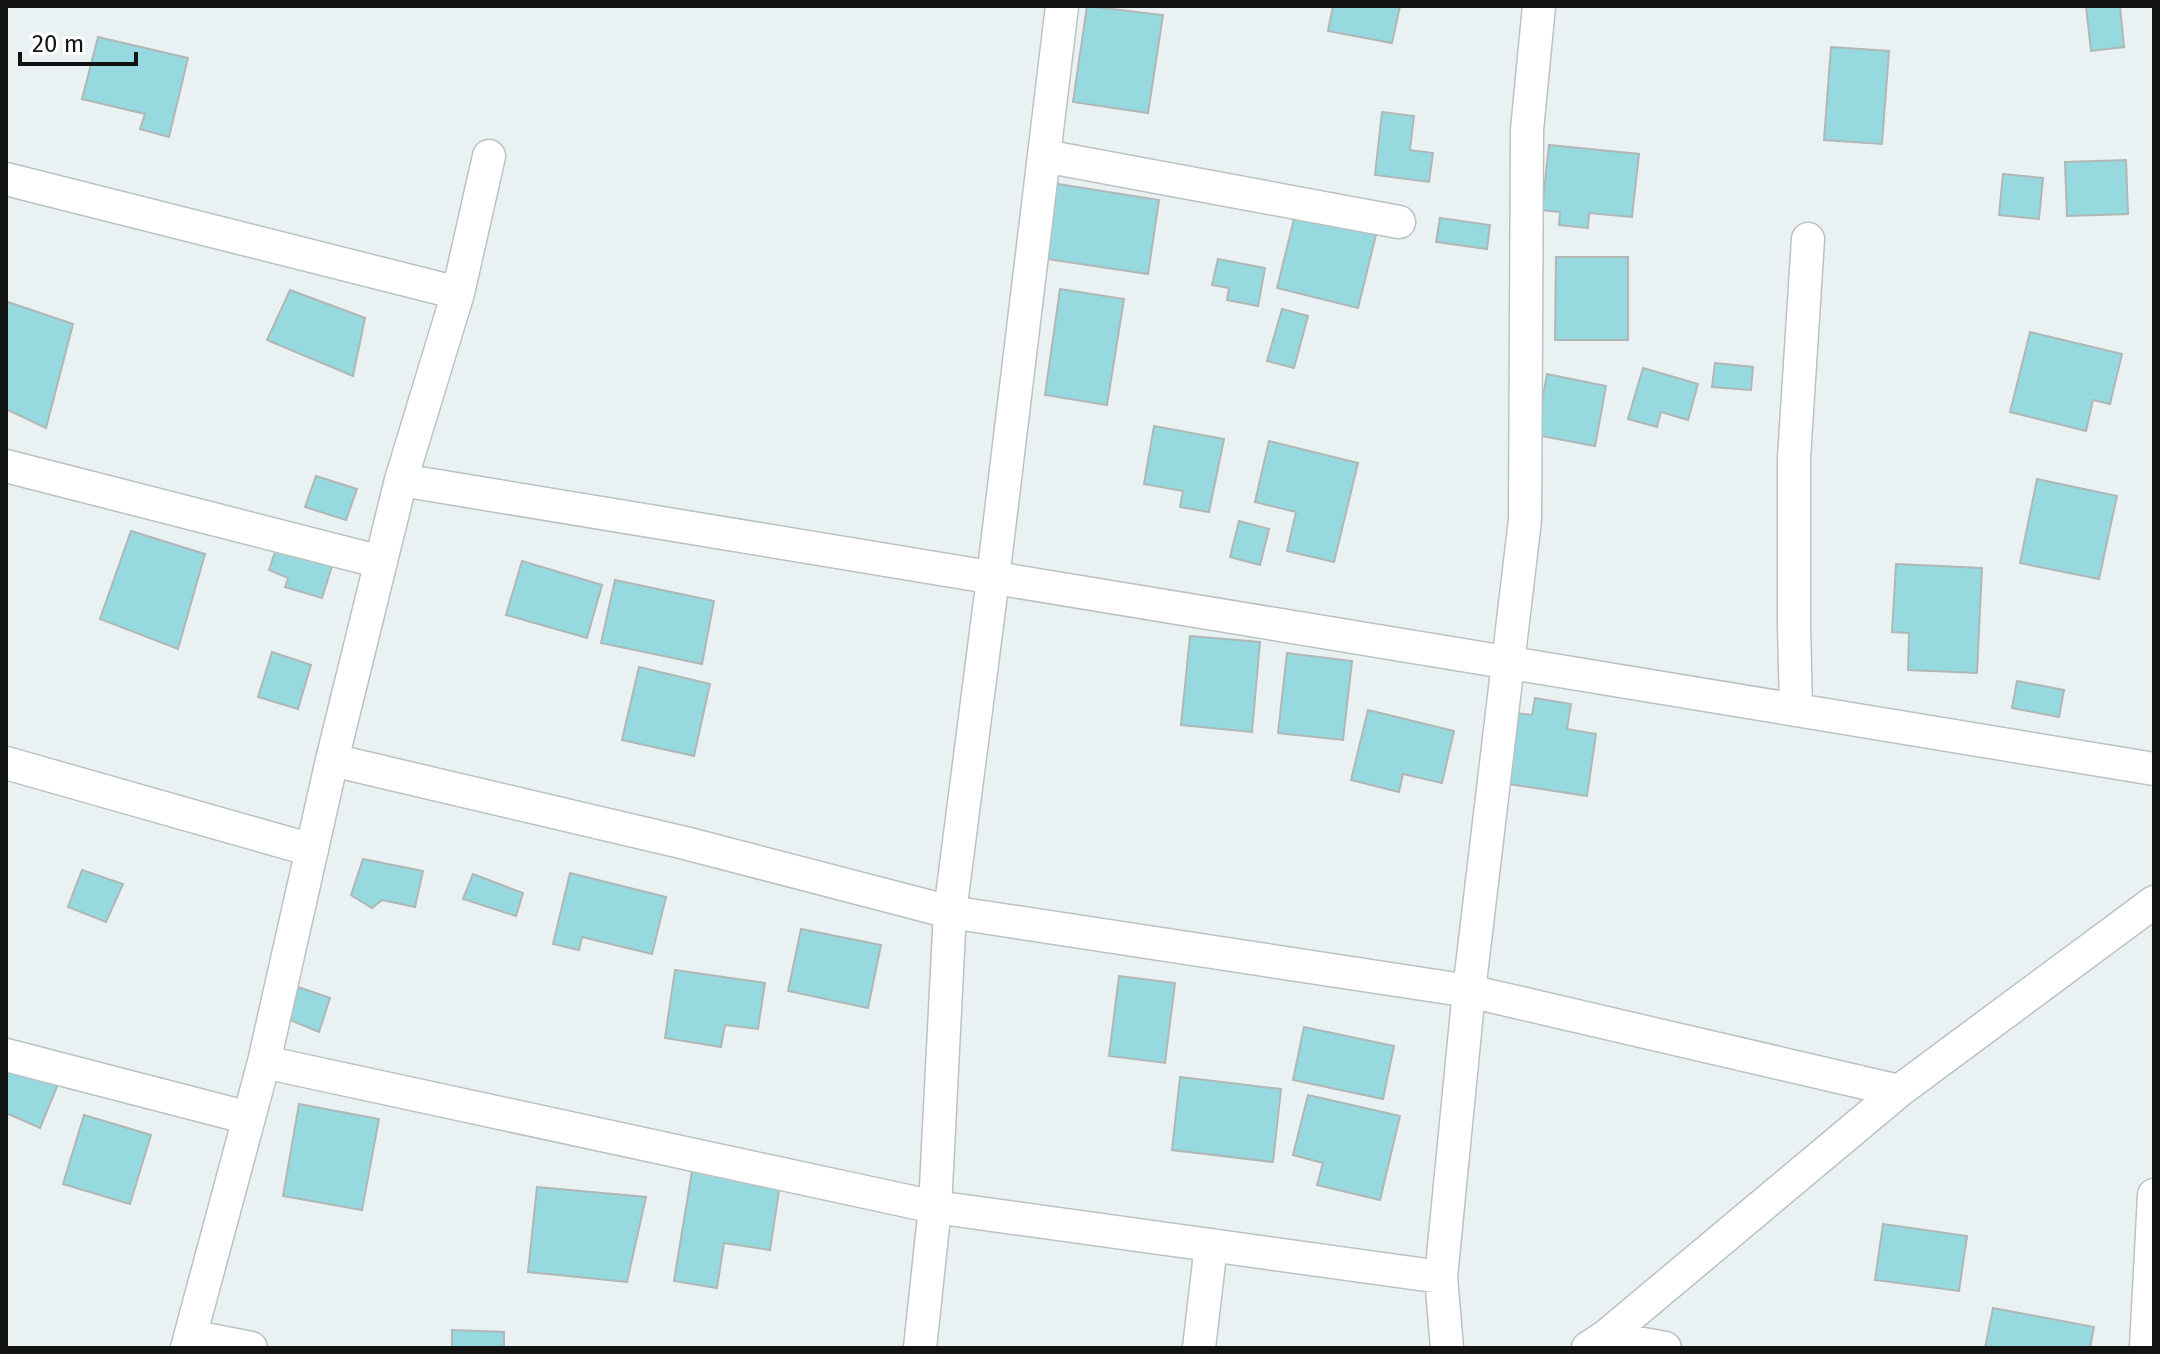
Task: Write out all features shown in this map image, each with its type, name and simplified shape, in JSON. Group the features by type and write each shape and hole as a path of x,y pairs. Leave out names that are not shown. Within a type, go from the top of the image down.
{"street":[{"path":"920,1348 935,1207 950,912 1062,6"},
{"path":"1447,1348 1441,1277 1469,991 1525,520 1527,130 1539,6"},
{"path":"251,1348 188,1342 264,1062 332,760 401,480 458,293 489,156"},
{"path":"1044,156 1399,222"},
{"path":"6,179 458,293"},
{"path":"1796,709 1794,458 1808,239"},
{"path":"6,466 381,562"},
{"path":"401,480 2154,769"},
{"path":"332,760 685,843 950,912 1469,991 1899,1091"},
{"path":"6,763 312,850"},
{"path":"1597,1342 1899,1091 2154,902"},
{"path":"6,1055 249,1118"},
{"path":"264,1062 935,1207 1441,1277"},
{"path":"2146,1348 2154,1195"},
{"path":"1199,1348 1211,1245"},
{"path":"1597,1342 1665,1348"}],"building":[{"path":"1087,6 1163,15 1148,113 1073,102"},
{"path":"1333,6 1400,6 1392,43 1328,31"},
{"path":"2086,6 2120,6 2124,47 2091,51"},
{"path":"98,37 188,58 169,137 140,129 145,114 82,99"},
{"path":"1831,47 1889,51 1882,144 1824,140"},
{"path":"1382,112 1414,116 1410,150 1433,153 1429,182 1375,175"},
{"path":"1549,145 1639,154 1632,217 1589,213 1588,228 1559,225 1560,212 1542,210"},
{"path":"2126,160 2128,214 2067,216 2065,162"},
{"path":"2003,174 2043,178 2039,219 1999,215"},
{"path":"1052,183 1159,200 1148,274 1040,258"},
{"path":"1295,215 1376,235 1358,308 1277,288"},
{"path":"1440,218 1490,225 1487,249 1436,242"},
{"path":"1556,257 1628,257 1628,340 1555,340"},
{"path":"1218,259 1265,268 1258,306 1227,300 1229,288 1212,285"},
{"path":"1060,289 1124,299 1107,405 1045,395"},
{"path":"290,290 365,318 353,376 267,340"},
{"path":"8,302 73,324 46,428 6,409"},
{"path":"1282,309 1308,316 1294,368 1267,361"},
{"path":"2030,332 2122,354 2110,404 2093,400 2086,431 2010,412"},
{"path":"1715,363 1753,367 1751,390 1712,387"},
{"path":"1643,368 1698,384 1688,420 1661,412 1657,427 1628,419"},
{"path":"1547,374 1606,386 1595,446 1536,435"},
{"path":"1154,426 1224,439 1209,512 1180,507 1183,491 1144,484"},
{"path":"1269,441 1358,463 1334,562 1287,551 1296,512 1255,502"},
{"path":"316,476 357,489 346,520 305,507"},
{"path":"2037,479 2117,496 2099,579 2020,563"},
{"path":"1239,521 1269,529 1260,565 1230,557"},
{"path":"131,531 205,554 178,649 100,619"},
{"path":"277,546 332,566 322,598 285,587 288,578 269,570"},
{"path":"522,561 602,585 587,638 506,615"},
{"path":"1896,564 1982,568 1977,673 1908,670 1909,633 1892,632"},
{"path":"615,580 714,601 702,664 601,643"},
{"path":"1190,636 1260,642 1252,732 1181,725"},
{"path":"272,652 311,665 298,709 258,697"},
{"path":"1287,653 1352,661 1343,740 1278,733"},
{"path":"639,667 710,684 694,756 622,740"},
{"path":"2017,681 2064,690 2059,717 2012,708"},
{"path":"1535,698 1571,704 1567,729 1596,734 1587,796 1496,782 1507,712 1532,715"},
{"path":"1368,710 1454,731 1442,783 1403,774 1399,792 1351,780"},
{"path":"363,859 423,871 415,907 382,900 372,908 351,895"},
{"path":"82,870 123,884 106,922 68,907"},
{"path":"570,873 666,897 652,954 582,937 579,950 553,944"},
{"path":"473,874 523,893 516,916 463,899"},
{"path":"801,929 881,945 868,1008 788,991"},
{"path":"675,970 765,983 758,1029 725,1025 721,1047 665,1038"},
{"path":"1119,976 1175,983 1165,1063 1109,1056"},
{"path":"298,987 330,998 319,1032 290,1020"},
{"path":"1304,1027 1394,1046 1383,1099 1293,1080"},
{"path":"6,1066 59,1082 40,1128 6,1113"},
{"path":"1180,1077 1281,1089 1273,1162 1172,1150"},
{"path":"1308,1095 1400,1116 1380,1200 1317,1185 1323,1163 1293,1155"},
{"path":"299,1104 379,1119 362,1210 283,1196"},
{"path":"84,1115 151,1135 130,1204 63,1184"},
{"path":"692,1171 780,1184 770,1250 724,1243 717,1288 674,1281"},
{"path":"537,1187 646,1197 627,1282 528,1272"},
{"path":"1883,1224 1967,1236 1959,1291 1875,1280"},
{"path":"1993,1308 2094,1327 2090,1348 1985,1348"},
{"path":"452,1330 504,1332 504,1348 452,1348"}]}
